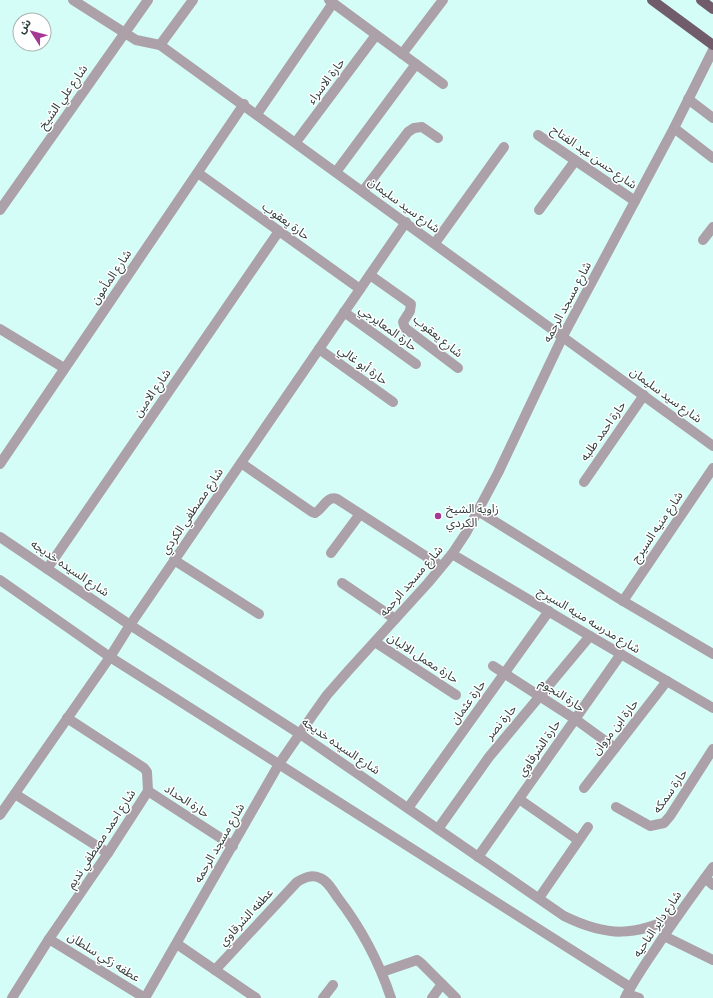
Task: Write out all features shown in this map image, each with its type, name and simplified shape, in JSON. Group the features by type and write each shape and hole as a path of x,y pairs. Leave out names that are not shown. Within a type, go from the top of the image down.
{"main road":[{"path":"652,0 713,45"},
{"path":"701,0 713,9"}],"street":[{"name":"شارع سيد سليمان","path":"73,0 136,40 160,45 244,104 713,446"},
{"name":"شارع علي الشيخ","path":"0,210 148,0"},
{"path":"160,45 193,0"},
{"path":"402,54 443,0"},
{"path":"257,114 331,2 443,84"},
{"name":"حارة الاسراء","path":"296,142 376,35"},
{"name":"شارع مسجد الرحمه","path":"145,998 279,764 327,695 452,554 478,511 498,473 563,336 674,128 713,50"},
{"path":"336,172 416,64"},
{"path":"688,99 713,118"},
{"name":"شارع المأمون","path":"0,464 244,104"},
{"path":"363,191 408,132 414,128 422,127 438,138"},
{"path":"674,128 713,158"},
{"name":"شارع حسن عبد الفتاح","path":"538,135 634,201"},
{"path":"435,243 504,147"},
{"path":"539,210 576,160"},
{"name":"حارة يعقوب","path":"198,173 360,289"},
{"name":"شارع مصطفي الكردي","path":"0,815 110,657 174,560 406,222"},
{"path":"703,240 713,227"},
{"name":"شارع الامين","path":"47,569 279,232"},
{"name":"شارع يعقوب","path":"370,275 411,304 410,311 402,322 404,328 458,368"},
{"name":"حارة المعايرجي","path":"344,312 416,364"},
{"path":"0,329 64,368"},
{"name":"حارة أبو غالي","path":"319,349 393,402"},
{"name":"حارة احمد طلبه","path":"584,482 644,395"},
{"path":"241,463 312,512 315,513 319,511 329,499 333,498 441,566"},
{"name":"شارع منيه السيرج","path":"623,601 713,468"},
{"path":"478,511 623,601 713,654"},
{"path":"331,553 360,514"},
{"name":"شارع السيده خديجه","path":"0,537 130,625 300,734 564,916 582,924 602,930 621,932 641,930 660,924 678,915"},
{"name":"شارع مدرسه منيه السيرج","path":"452,554 713,708"},
{"path":"174,560 259,614"},
{"path":"0,580 110,657 279,764 628,993 639,998"},
{"path":"342,583 395,620"},
{"name":"حارة عثمان","path":"408,808 549,611"},
{"name":"حارة نصر","path":"438,829 489,757 590,636"},
{"name":"حارة معمل الالبان","path":"375,642 456,695"},
{"name":"حارة الشرقاوي","path":"478,857 621,654"},
{"name":"حارة النجوم","path":"493,666 575,719 615,748"},
{"name":"حارة ابن مروان","path":"584,788 667,682"},
{"name":"شارع احمد مصطفي نديم","path":"12,998 148,791 147,772 144,768 67,718"},
{"name":"حارة سمكه","path":"616,807 650,826 664,823 713,749"},
{"name":"حارة الحداد","path":"148,791 233,846"},
{"path":"15,794 108,853"},
{"path":"519,799 578,840"},
{"path":"539,898 588,827"},
{"name":"شارع داير الناحيه","path":"628,993 678,915 713,866"},
{"name":"عطفه الشرقاوي","path":"215,970 296,882 312,876 320,878 327,883 348,910 366,940 382,972"},
{"path":"704,878 713,885"},
{"path":"664,936 713,960"},
{"name":"عطفه زكي سلطان","path":"50,939 145,998"},
{"path":"177,944 256,998"},
{"path":"391,998 382,972 417,960 456,998"},
{"path":"432,998 442,984"},
{"path":"323,998 333,985"}],"place":[{"name":"زاوية الشيخ الكردي","path":"438,516"}]}
